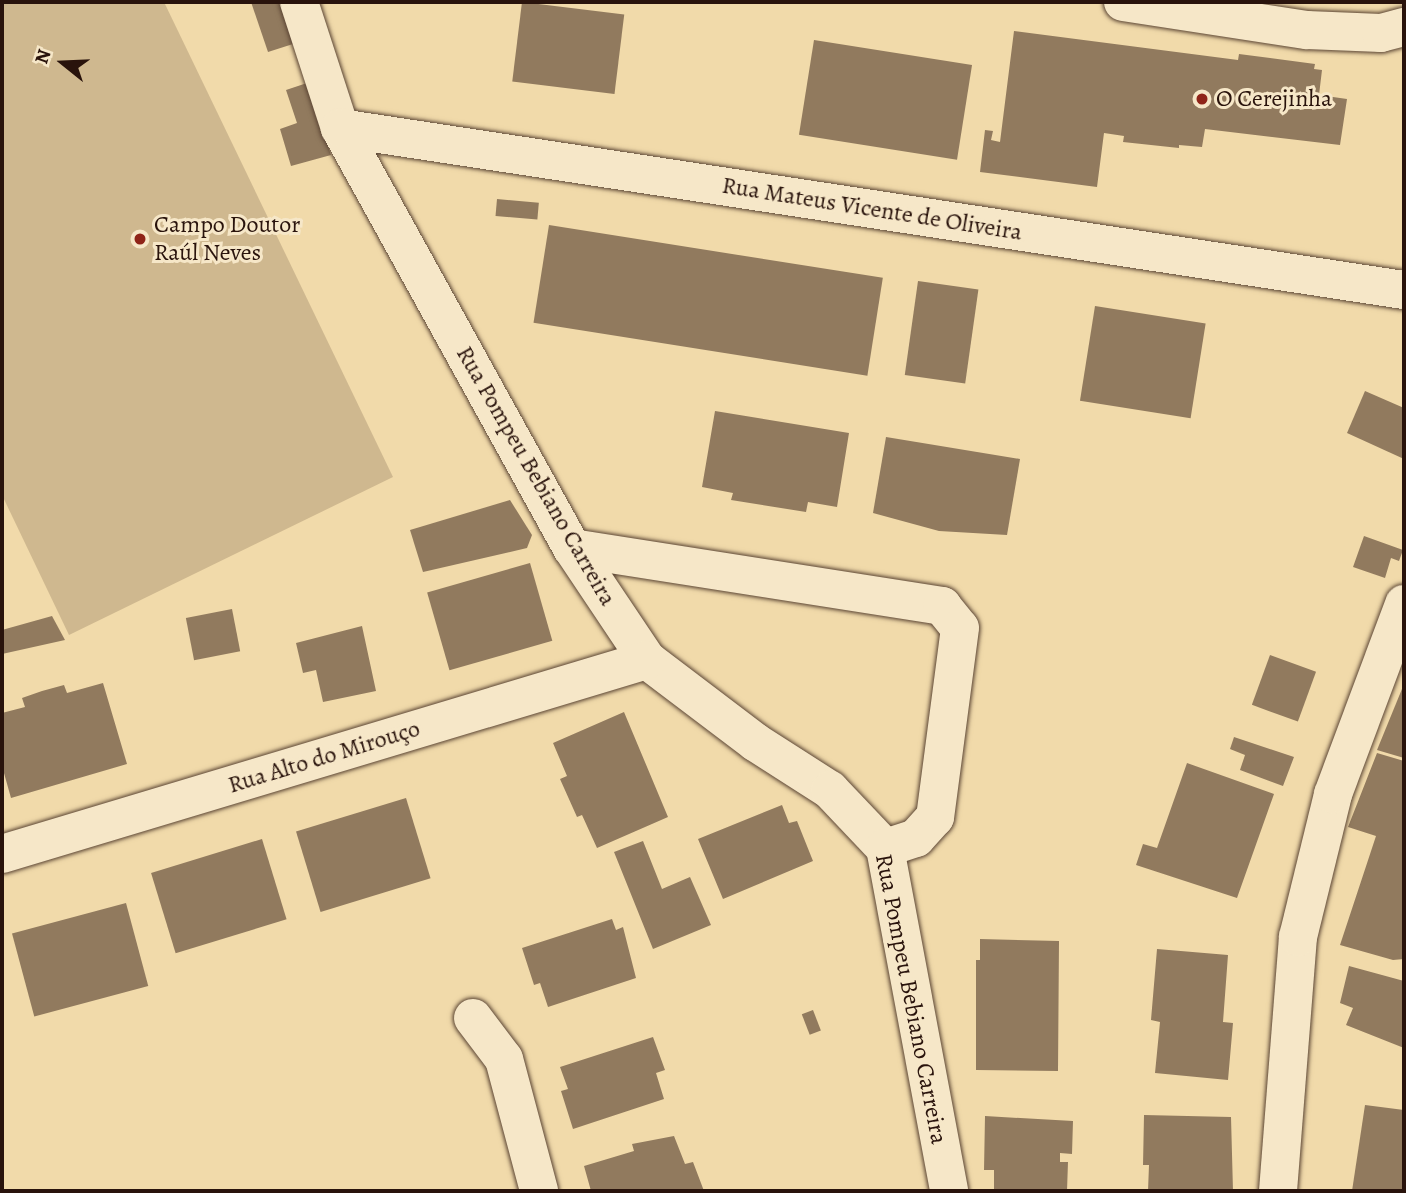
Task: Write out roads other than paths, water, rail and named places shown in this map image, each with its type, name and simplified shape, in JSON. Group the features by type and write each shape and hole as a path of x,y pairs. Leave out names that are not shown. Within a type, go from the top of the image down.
{"street":[{"name":"Rua Pompeu Bebiano Carreira","path":"299,2 340,128 572,548 647,660 755,742 830,790 885,848 949,1191"},
{"path":"1123,2 1307,30 1397,33"},
{"name":"Rua Mateus Vicente de Oliveira","path":"340,128 1404,290"},
{"path":"572,548 943,606 960,628 934,817 916,838 885,848"},
{"path":"1278,1191 1298,937 1333,794 1404,604"},
{"name":"Rua Alto do Mirouço","path":"2,854 647,660"},
{"path":"472,1018 504,1059 539,1191"}],"place":[{"name":"O Cerejinha","path":"1202,99"},
{"name":"Campo Doutor Raúl Neves","path":"140,239"}]}
